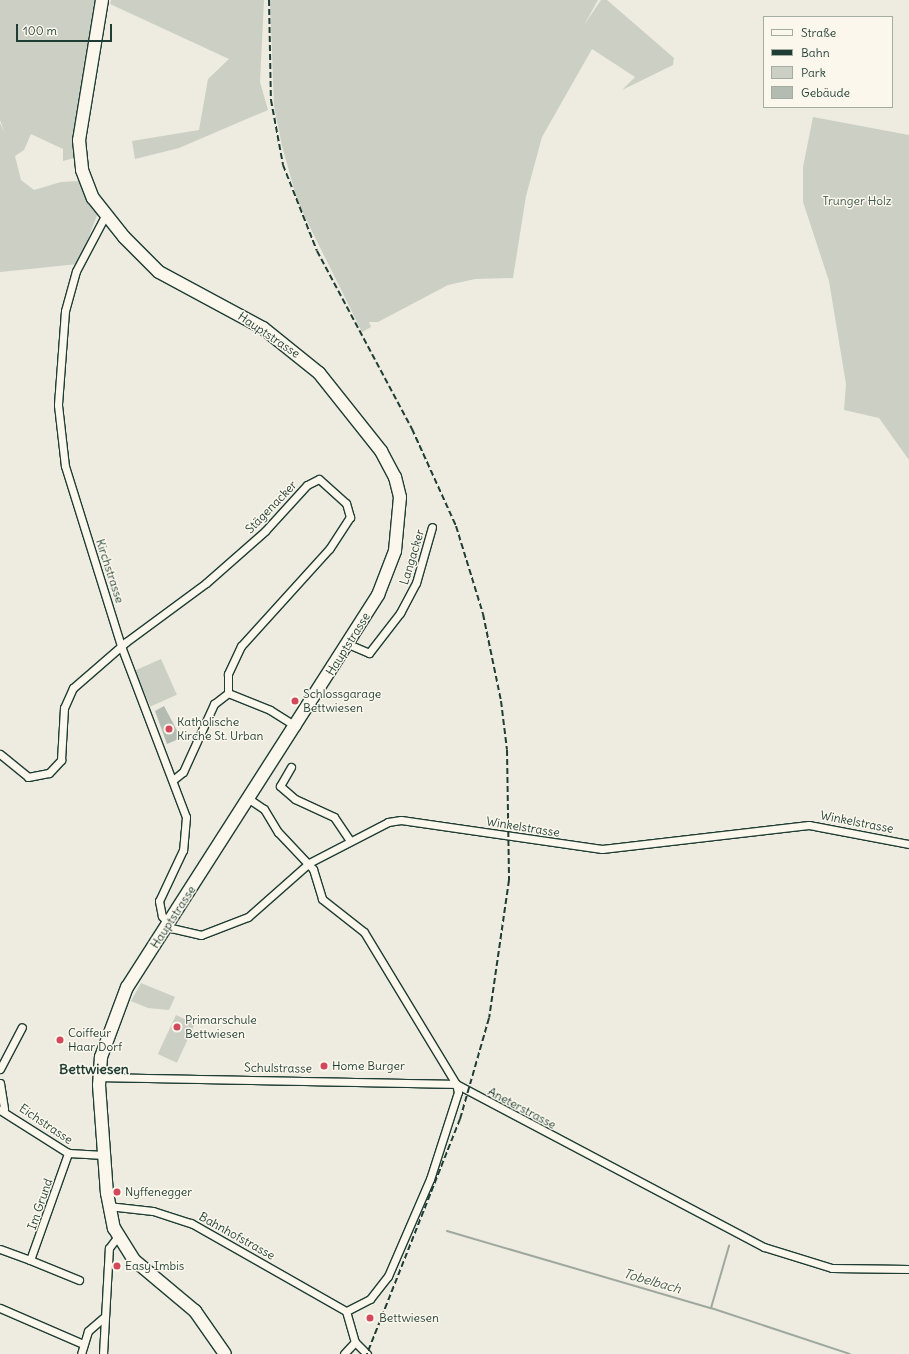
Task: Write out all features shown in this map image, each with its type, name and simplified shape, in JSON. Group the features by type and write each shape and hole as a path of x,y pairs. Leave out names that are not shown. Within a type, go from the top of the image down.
{"main road":[{"name":"Hauptstrasse","path":"102,0 79,151 88,189 105,216 159,272 249,320 306,360 346,403 388,461 400,497 397,538 378,595 296,726 120,999 104,1042 99,1076 104,1155 108,1206 118,1236 134,1260 195,1311 225,1354"}],"street":[{"name":"Kirchstrasse","path":"105,216 76,271 65,311 58,405 65,466 122,646 186,817 186,834 183,850 159,901 162,916 168,924"},
{"name":"Stägenacker","path":"122,646 206,583 265,531 307,485 319,479 346,503 350,517 329,548 241,646 228,674 228,693"},
{"name":"Langacker","path":"348,644 369,653 400,613 416,583 432,527"},
{"path":"0,754 28,777 41,777 56,767 64,747 67,698 72,688 122,646"},
{"path":"173,780 183,772 214,704 228,693 270,710 296,726"},
{"path":"291,767 280,786 295,799 334,817 350,841"},
{"path":"249,799 264,809 284,839 309,863 322,899 364,932 456,1084 458,1092 430,1179 388,1276 370,1299 346,1311 356,1342 367,1354"},
{"name":"Winkelstrasse","path":"168,924 176,930 201,934 248,917 309,863 350,841 401,820 602,849 809,825 835,827 909,844"},
{"path":"0,1069 22,1027"},
{"name":"Schulstrasse","path":"99,1076 456,1084"},
{"path":"0,1083 2,1109"},
{"name":"Aneterstrasse","path":"456,1084 764,1247 832,1268 909,1269"},
{"name":"Eichstrasse","path":"2,1109 68,1153 104,1155"},
{"name":"Im Grund","path":"30,1260 68,1153"},
{"name":"Bahnhofstrasse","path":"108,1206 152,1211 192,1223 346,1311"},
{"path":"103,1354 103,1318 109,1248 118,1236"},
{"path":"0,1250 30,1260 79,1280"},
{"path":"0,1308 81,1343"},
{"path":"81,1354 81,1343 103,1318"},
{"path":"344,1354 356,1342"}],"green space":[{"path":"0,0 100,0 74,158 63,161 63,149 31,134 24,150 15,156 21,180 34,190 61,182 79,181 98,213 78,264 0,272 0,123 5,134 0,120"},
{"path":"111,0 264,0 260,82 268,110 179,148 135,159 132,141 199,130 208,79 229,59 110,4"},
{"path":"270,0 598,0 584,25 601,0 607,0 674,58 673,65 622,90 635,77 592,49 542,137 526,196 513,278 475,279 448,285 378,322 369,322 371,327 362,332 298,203 282,146 274,106"},
{"name":"Trunger Holz","path":"813,117 909,135 909,460 879,418 844,410 846,384 829,281 803,202 803,167"},
{"path":"161,659 177,695 150,706 135,671"},
{"path":"141,983 175,997 169,1010 148,1008 131,1001"},
{"path":"176,1015 195,1024 177,1063 158,1054"}],"building":[{"name":"Katholische Kirche St. Urban","path":"164,706 181,738 167,744 155,711"}],"waterway":[{"name":"Tobelbach","path":"447,1231 711,1308 850,1354"},
{"path":"711,1308 729,1246"}],"railway":[{"path":"269,0 271,100 283,165 317,251 412,429 456,526 483,614 501,701 507,750 509,880 489,1018 460,1119 367,1354"}],"place":[{"name":"Schlossgarage Bettwiesen","path":"295,701"},
{"name":"Katholische Kirche St. Urban","path":"169,729"},
{"name":"Primarschule Bettwiesen","path":"177,1027"},
{"name":"Coiffeur Haar Dorf","path":"60,1040"},
{"name":"Home Burger","path":"324,1066"},
{"name":"Nyffenegger","path":"117,1192"},
{"name":"Easy Imbis","path":"117,1266"},
{"name":"Bettwiesen","path":"370,1318"}],"district":[{"name":"Bettwiesen","path":"94,1069"}]}
